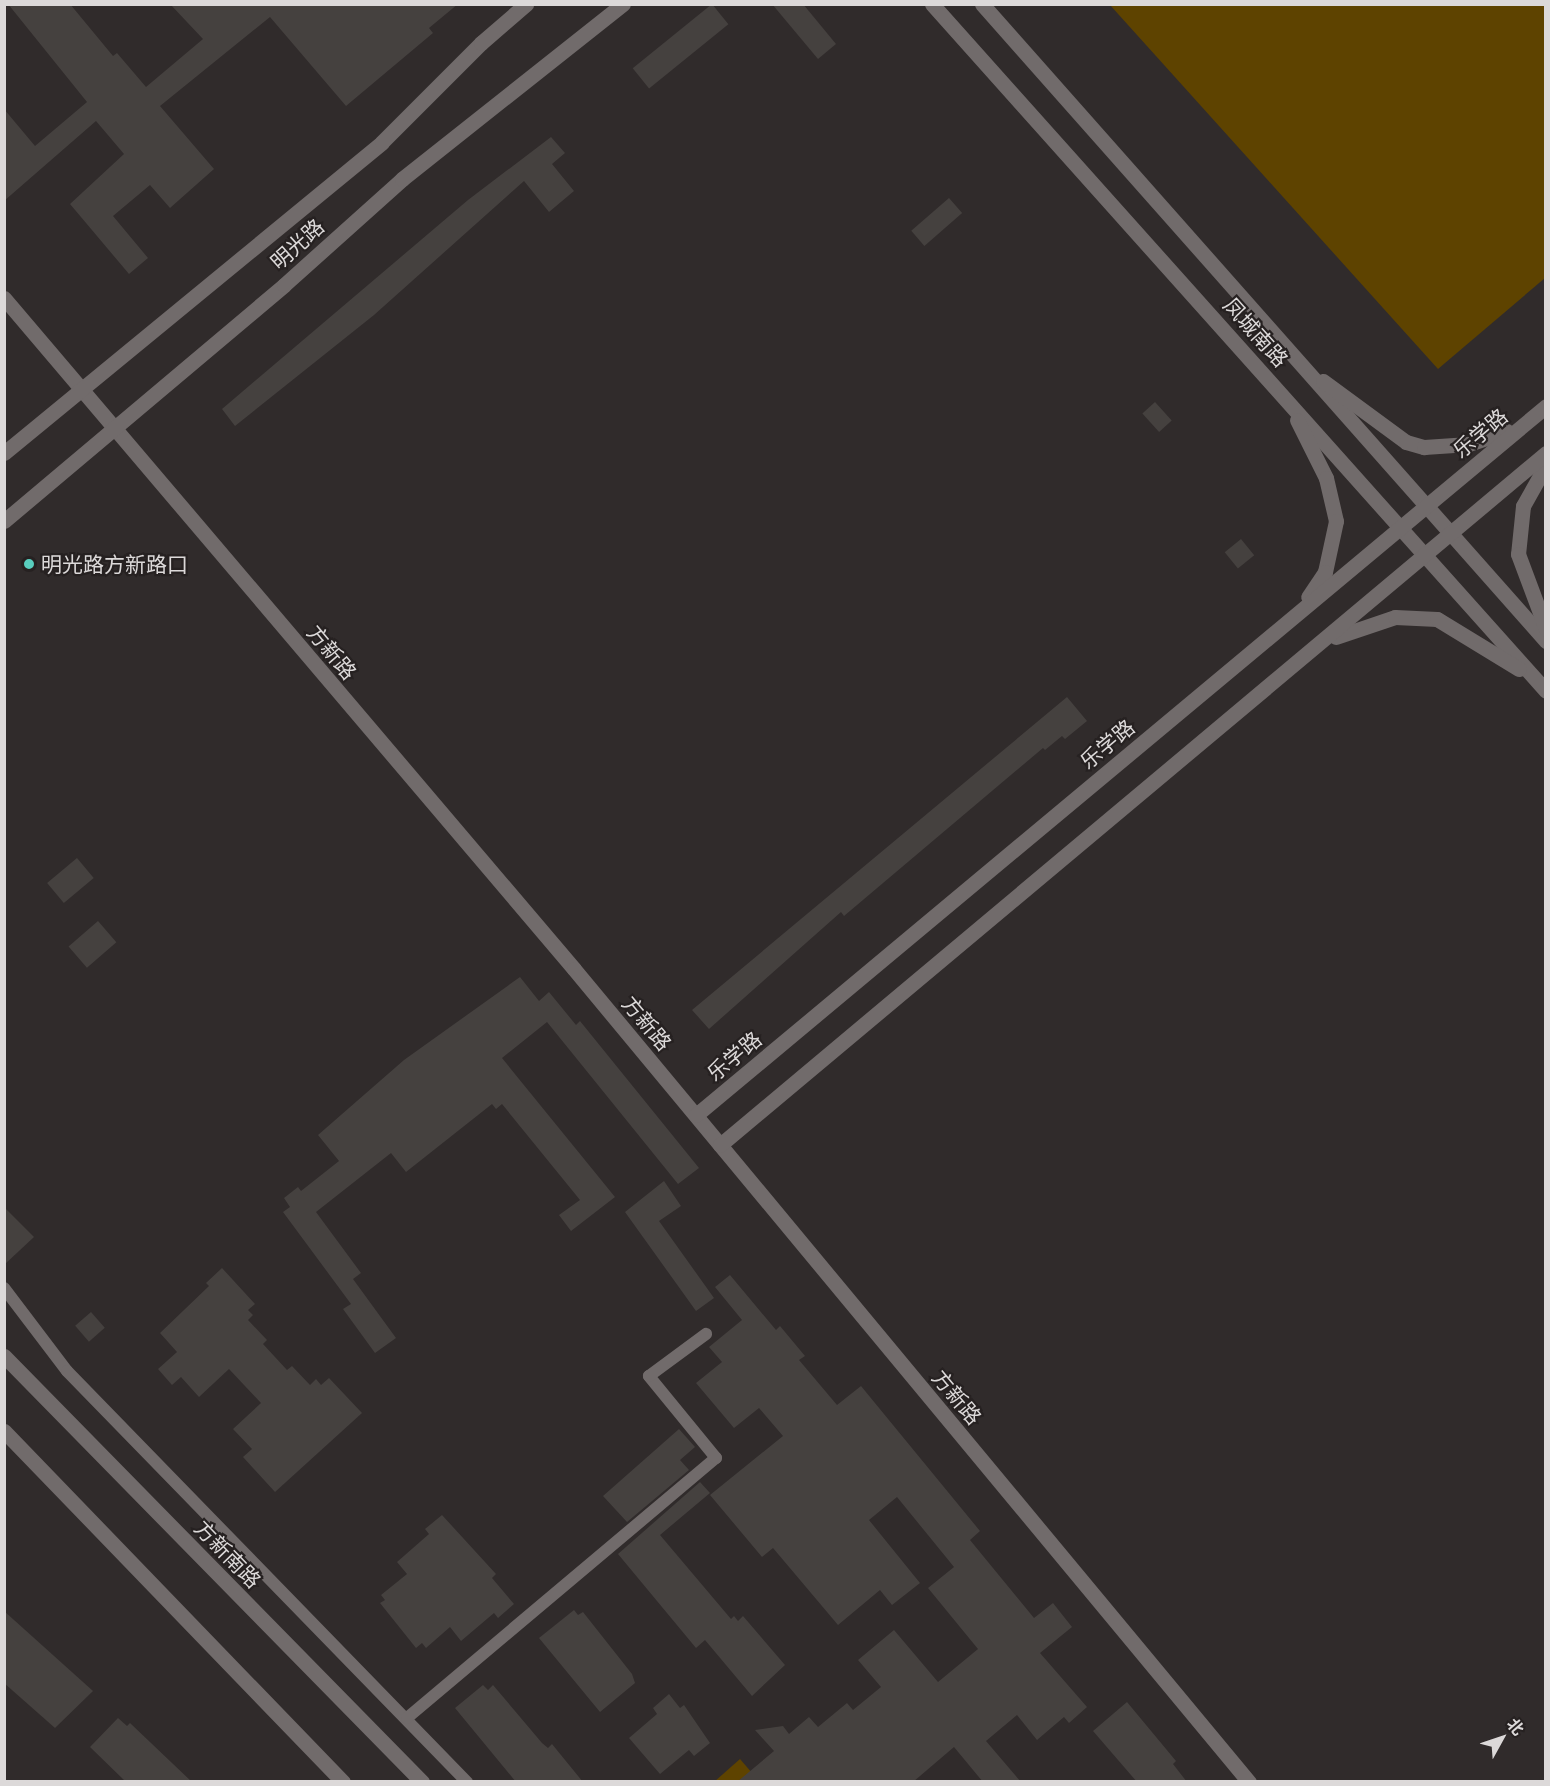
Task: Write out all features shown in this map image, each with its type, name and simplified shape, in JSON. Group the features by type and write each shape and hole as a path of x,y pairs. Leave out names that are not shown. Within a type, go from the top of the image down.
{"street":[{"name":"明光路","path":"4,453 382,142 481,43 526,4"},
{"name":"明光路","path":"4,521 285,285 402,179 623,4"},
{"name":"凤城南路","path":"932,4 1541,685"},
{"name":"凤城南路","path":"982,4 1545,641"},
{"path":"990,4 1013,40"},
{"name":"方新路","path":"4,298 696,1115 1249,1782"},
{"path":"1302,366 1406,442 1424,447 1491,439 1543,408"},
{"path":"1276,387 1326,478 1335,521 1325,572 1294,616"},
{"name":"乐学路","path":"696,1115 1543,408"},
{"path":"720,1145 1545,453"},
{"path":"1545,465 1523,506 1518,554 1545,629"},
{"path":"1317,646 1346,632 1395,617 1437,619 1541,685"},
{"name":"方新南路","path":"4,1356 422,1782"},
{"path":"4,1431 343,1782"}],"lane":[{"path":"4,1288 68,1371 467,1782"},
{"path":"407,1718 716,1458 649,1376 706,1334"}],"shaded area":[{"path":"1110,5 1545,5 1545,278 1438,369"},
{"path":"740,1759 759,1781 714,1782"}],"building":[{"path":"8,4 70,4 113,56 117,53 146,87 203,39 170,4 458,4 429,28 433,33 346,106 270,17 160,106 214,169 170,208 150,185 113,216 148,258 129,274 70,204 124,154 96,121 4,201 4,109 35,146 87,102"},
{"path":"712,4 728,24 649,88 633,68"},
{"path":"772,4 803,4 836,44 818,59"},
{"path":"551,137 565,153 552,164 574,191 549,212 524,181 374,315 235,426 222,409 468,200"},
{"path":"949,198 962,213 924,246 911,231"},
{"path":"1155,402 1172,421 1159,432 1142,413"},
{"path":"1241,539 1254,555 1238,569 1225,552"},
{"path":"1067,697 1087,721 1065,739 1062,736 1045,750 1043,748 844,916 841,912 709,1029 692,1010"},
{"path":"77,858 94,878 64,903 47,883"},
{"path":"98,921 116,942 87,968 69,947"},
{"path":"520,977 539,1001 549,992 576,1025 580,1021 699,1168 678,1184 547,1022 502,1058 615,1197 571,1231 559,1215 580,1200 502,1104 496,1109 492,1104 406,1172 391,1153 316,1212 361,1273 353,1279 396,1338 375,1353 343,1309 351,1304 283,1212 290,1207 284,1198 298,1187 301,1191 339,1161 318,1135 404,1060"},
{"path":"664,1181 681,1206 659,1221 714,1298 696,1311 625,1212"},
{"path":"4,1207 34,1237 4,1265"},
{"path":"222,1268 255,1304 248,1310 253,1315 248,1320 267,1340 263,1344 287,1370 292,1366 310,1385 316,1379 321,1385 329,1378 362,1413 275,1492 243,1457 252,1449 233,1429 261,1403 229,1369 199,1397 181,1377 172,1385 158,1369 177,1352 160,1333 209,1286 206,1283"},
{"path":"730,1275 776,1330 780,1326 805,1356 799,1360 837,1405 861,1386 980,1531 970,1540 1034,1618 1053,1603 1072,1627 1040,1653 1087,1707 1069,1723 1064,1717 1037,1740 1017,1715 986,1741 1021,1782 983,1782 954,1747 913,1782 737,1782 774,1751 755,1730 783,1726 789,1734 809,1717 818,1727 847,1703 853,1710 881,1687 858,1660 894,1630 938,1682 978,1649 928,1588 954,1567 897,1497 869,1520 920,1583 892,1605 880,1590 838,1625 773,1548 762,1557 710,1495 783,1436 759,1408 734,1428 696,1383 722,1362 709,1347 742,1320 715,1287"},
{"path":"91,1312 105,1328 89,1342 75,1326"},
{"path":"679,1429 695,1447 680,1460 689,1470 627,1522 603,1496"},
{"path":"700,1482 710,1493 660,1535 731,1619 734,1616 738,1621 743,1616 785,1665 752,1696 705,1640 696,1648 618,1554"},
{"path":"442,1515 496,1574 492,1578 514,1604 498,1618 494,1613 461,1641 450,1627 426,1648 422,1643 416,1648 380,1603 385,1600 381,1595 407,1574 397,1562 429,1534 425,1529"},
{"path":"574,1610 578,1615 583,1612 632,1674 635,1683 600,1712 539,1638"},
{"path":"4,1611 93,1691 55,1728 4,1683"},
{"path":"483,1685 488,1690 493,1685 542,1743 548,1748 552,1744 583,1782 516,1782 455,1708"},
{"path":"669,1694 680,1708 684,1705 710,1743 694,1756 689,1750 660,1774 629,1738 657,1714 653,1708"},
{"path":"1127,1702 1176,1761 1173,1764 1187,1782 1137,1782 1093,1731"},
{"path":"118,1718 127,1726 130,1723 192,1782 126,1782 90,1747"}],"place":[{"name":"明光路方新路口","path":"29,564"}]}
